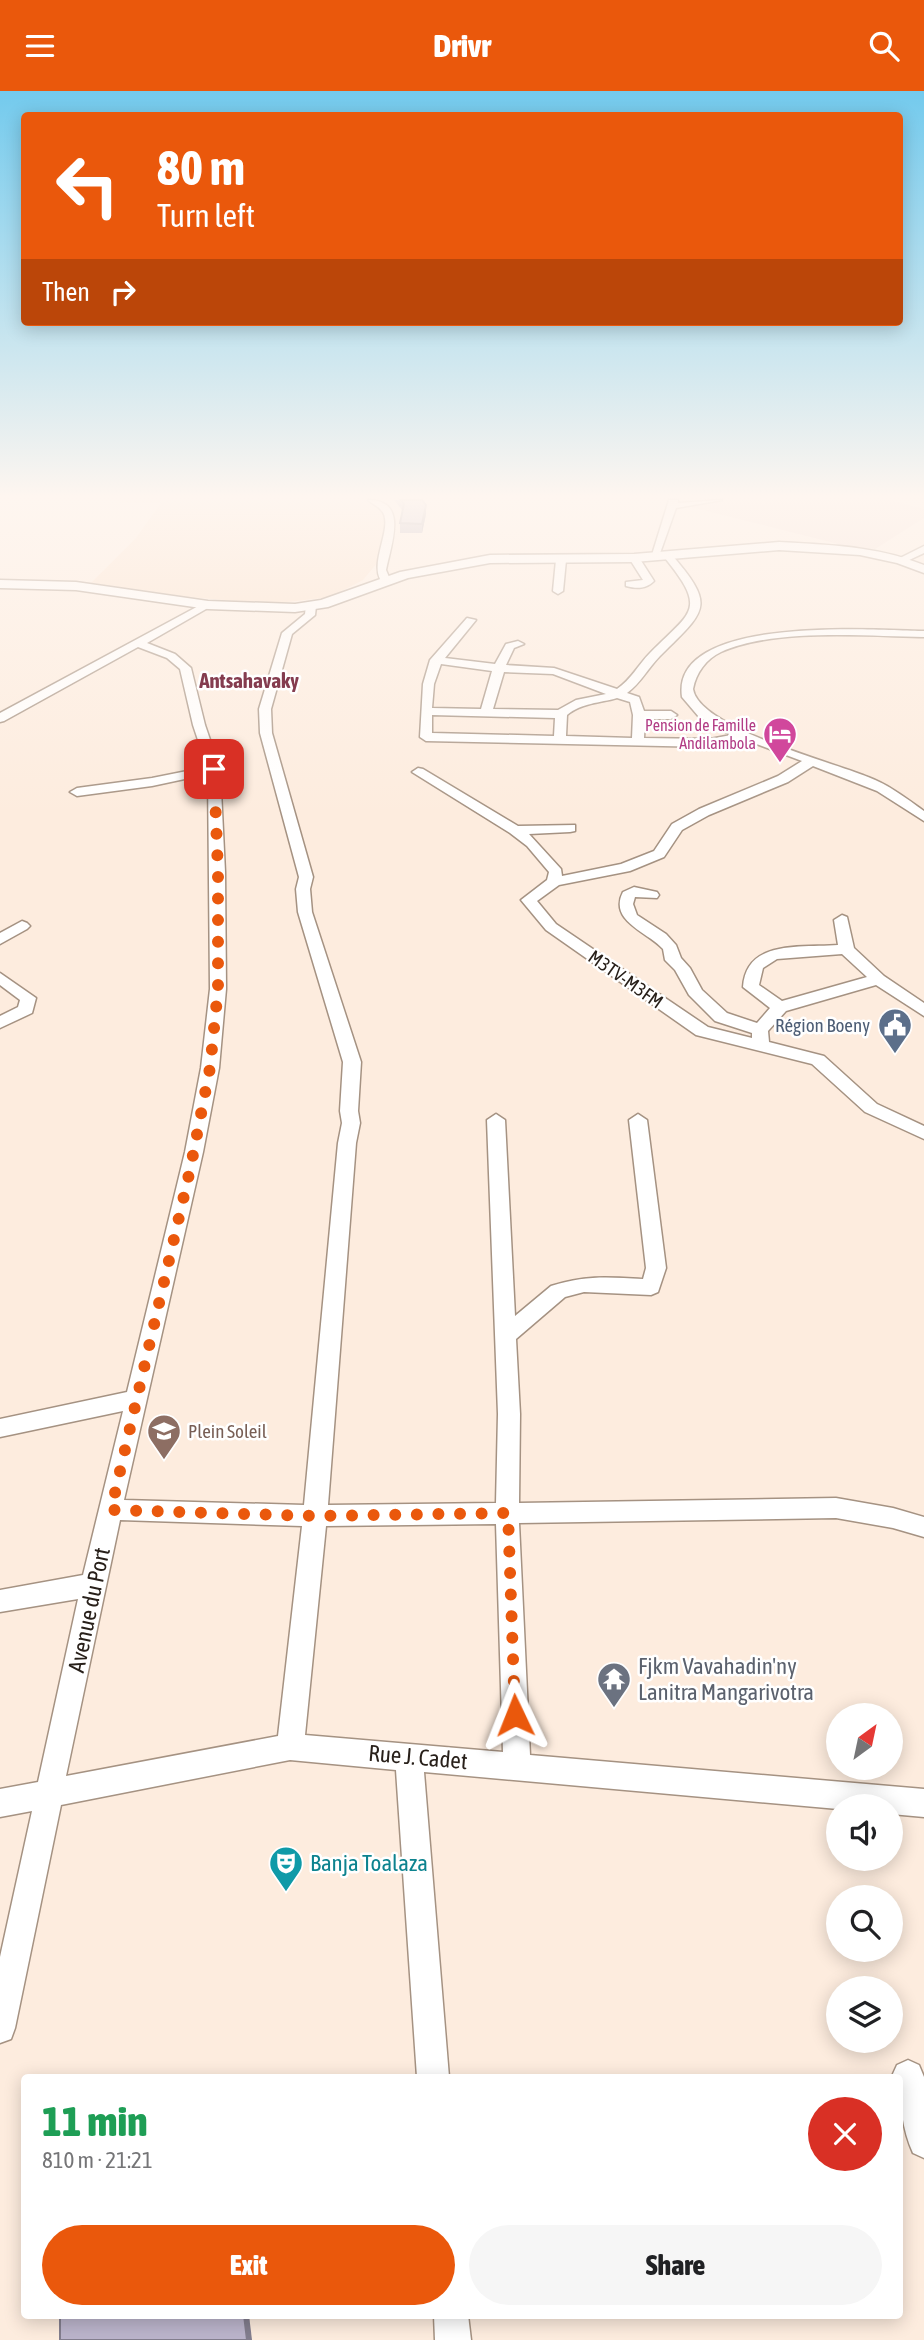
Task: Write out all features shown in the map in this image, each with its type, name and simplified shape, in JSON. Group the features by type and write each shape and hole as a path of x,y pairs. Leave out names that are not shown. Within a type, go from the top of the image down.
{"main road":[{"path":"208,605 316,605"}],"street":[{"path":"0,718 208,605"},
{"path":"560,739 561,714 570,705 619,694 683,629 696,605"},
{"path":"290,1747 316,1516 336,1303 347,1143 351,1123 349,1111 352,1062 305,912 303,889 306,877 267,733 265,709 287,633 310,615 311,606"},
{"path":"471,620 436,660 426,692 426,737 710,743 742,736"},
{"path":"924,635 768,637 717,650 698,664 688,684 690,702 703,715 742,736 882,788 924,817"},
{"name":"Avenue du Port","path":"0,2028 93,1585 194,1152 210,1068 218,989 218,872 214,769 199,725 185,668 171,656 140,644"},
{"path":"486,712 499,668 510,646 518,644"},
{"path":"436,660 499,668 554,671 635,700 639,715 638,741"},
{"path":"426,711 561,714"},
{"path":"639,715 671,715"},
{"path":"418,772 532,843 556,872 554,883 625,868 659,854 677,827 704,812 783,779 812,761"},
{"path":"77,792 152,782 214,769"},
{"path":"515,830 570,828"},
{"name":"M3TV-M3FM","path":"554,883 528,900 551,927 702,1031 761,1038 818,1060 871,1108 924,1133"},
{"path":"652,895 634,891 628,895 626,904 631,917 661,937 670,947 673,960 682,968 695,992 721,1017 761,1038 780,1007 878,979"},
{"path":"842,920 846,949 878,979 924,1011"},
{"path":"0,939 22,926"},
{"path":"780,1007 751,987 750,977 764,958 777,952 846,949"},
{"path":"0,978 28,998 26,1009 0,1023"},
{"path":"505,1337 558,1291 584,1284 651,1287 656,1268 638,1120"},
{"path":"496,1121 509,1414 508,1513 517,1766"},
{"path":"0,1428 137,1399"},
{"path":"111,1510 316,1516 836,1509 893,1518 924,1527"},
{"path":"0,1601 93,1585"},
{"name":"Rue J. Cadet","path":"0,1803 290,1747 924,1803"},
{"path":"409,1756 433,2074"},
{"path":"908,2076 924,2142"},
{"path":"451,2319 453,2340"}],"building":[{"path":"60,2319 244,2319 247,2340 60,2340"}],"place":[{"name":"Pension de Famille Andilambola","path":"780,764"},
{"name":"Région Boeny","path":"895,1055"},
{"name":"Plein Soleil","path":"164,1461"},
{"name":"Fjkm Vavahadin'ny Lanitra Mangarivotra","path":"614,1709"},
{"name":"Banja Toalaza","path":"286,1893"}],"district":[{"name":"Antsahavaky","path":"249,681"}],"route":[{"path":"214,769 218,872 218,989 210,1068 190,1170 111,1510 316,1516 508,1513 515,1715"}]}
